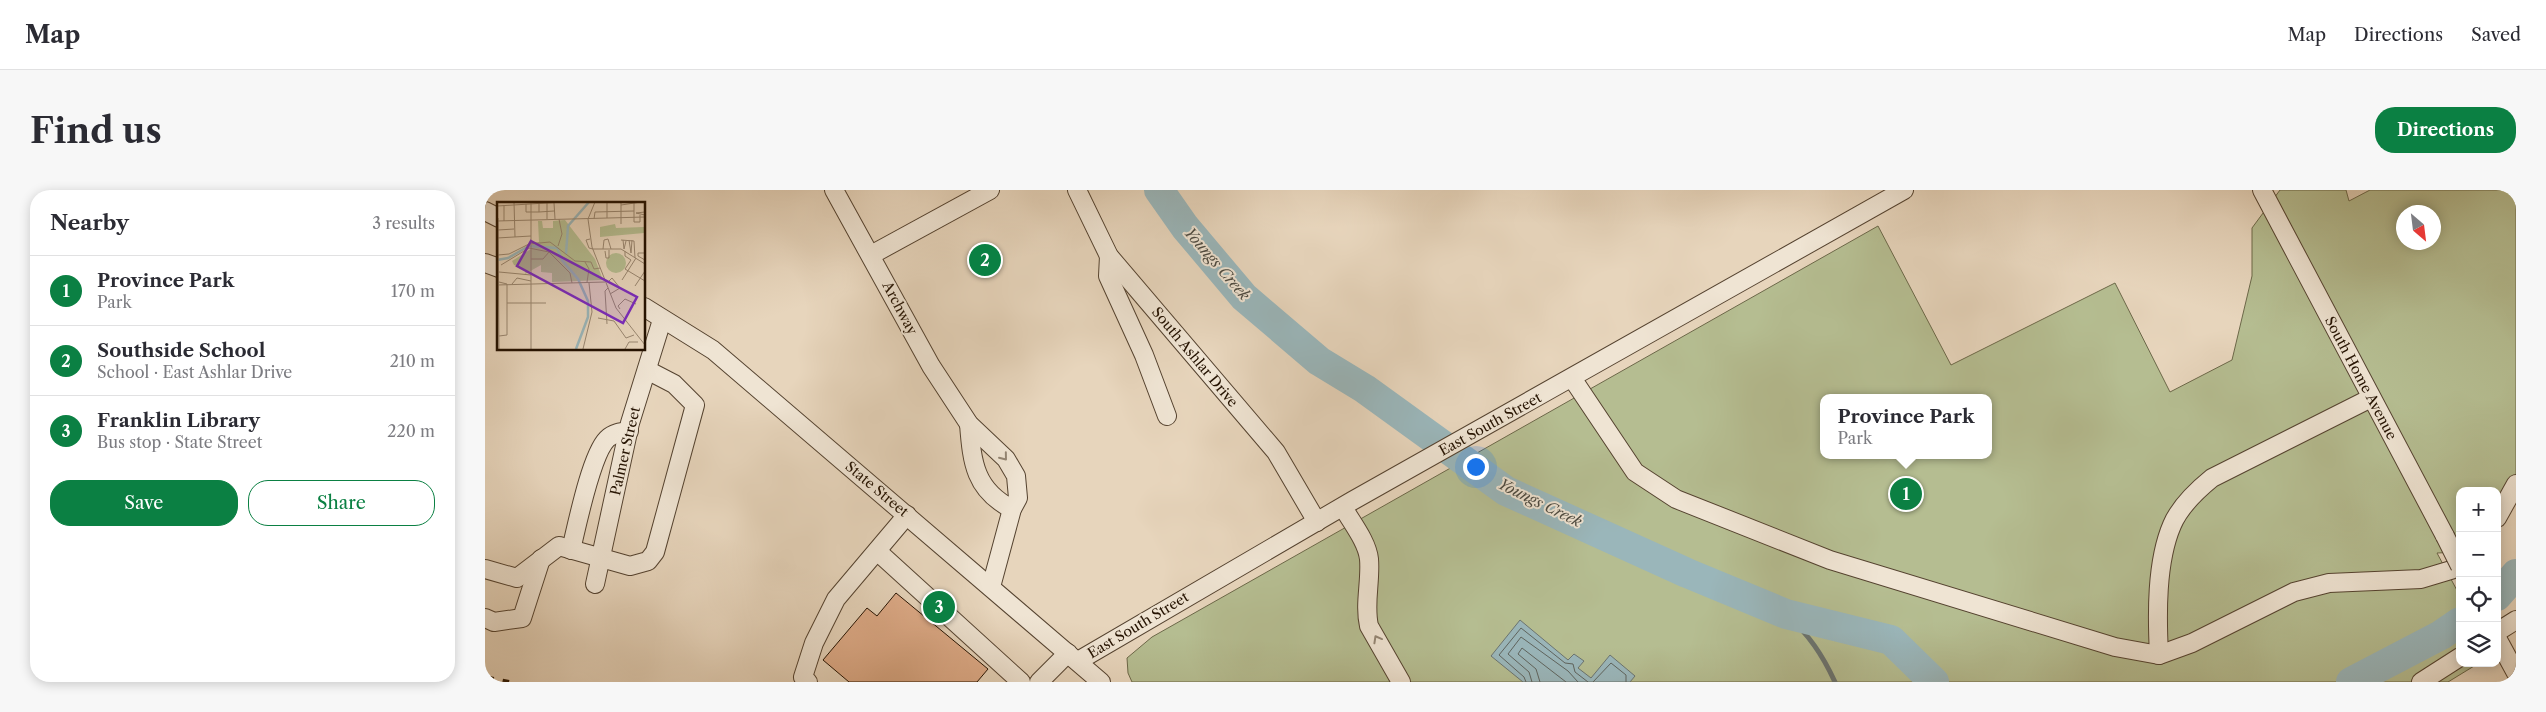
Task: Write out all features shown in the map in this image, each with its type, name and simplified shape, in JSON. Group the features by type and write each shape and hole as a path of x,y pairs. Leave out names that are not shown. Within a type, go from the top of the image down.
{"street":[{"name":"Archway","path":"834,190 931,366 969,424 1006,459 1016,476 1018,498 991,587"},
{"path":"871,255 990,190"},
{"name":"South Ashlar Drive","path":"1077,190 1109,256 1276,452 1317,522"},
{"name":"East South Street","path":"1039,682 1073,657 1317,522 1904,190"},
{"name":"South Home Avenue","path":"2263,190 2456,557"},
{"path":"485,211 497,217"},
{"path":"1109,256 1108,276 1147,363 1167,416"},
{"path":"485,262 497,267"},
{"name":"State Street","path":"645,308 713,350 1101,682"},
{"name":"Palmer Street","path":"595,584 629,431 662,320"},
{"path":"485,569 517,578 559,546 630,566 648,561 655,552 695,405 674,384 647,370"},
{"path":"1572,378 1635,472 1676,499 1830,560 2115,647 2159,655 2192,643 2294,592 2329,583 2421,579 2456,567"},
{"path":"2159,655 2157,614 2163,560 2172,525 2191,497 2211,478 2371,398"},
{"name":"Archway","path":"969,424 971,448 977,477 987,493 998,502 1013,510"},
{"path":"571,550 592,473 602,446 613,434 629,431"},
{"path":"2501,511 2516,484"},
{"path":"1347,504 1367,550 1369,588 1367,616 1369,626 1401,682"},
{"path":"808,682 803,677 814,643 836,599 907,515"},
{"path":"877,552 1021,682"},
{"path":"485,618 494,622 522,618 541,560"},
{"path":"2501,629 2516,620"},
{"path":"2501,645 2516,673"},
{"path":"2421,682 2456,660"}],"green space":[{"path":"2280,190 2346,190 2349,201 2370,190 2516,190 2516,482 2501,514 2501,487 2456,487 2456,552 2437,553 2456,589 2456,667 2472,667 2448,682 1132,682 1128,673 1127,658 1152,637 1878,226 1951,365 2115,283 2170,392 2232,360 2252,276 2252,228"}],"water":[{"path":"1520,620 1568,660 1574,654 1584,661 1578,668 1591,678 1610,655 1635,676 1630,682 1523,682 1491,656"}],"building":[{"path":"896,593 988,669 977,682 849,682 823,660 867,608 877,616"}],"waterway":[{"name":"Youngs Creek","path":"1159,190 1185,227 1244,297 1319,361 1365,389 1506,491 1687,573 1786,614 1891,640 1934,682"},
{"name":"Youngs Creek","path":"2501,591 2516,574"},
{"path":"1786,614 1814,645 1835,682"},
{"name":"Youngs Creek","path":"2351,682 2441,635 2456,625"}],"railway":[{"path":"485,677 509,682"}],"place":[{"name":"Southside School","path":"985,260"},
{"name":"Province Park","path":"1906,494"},
{"name":"Franklin Library","path":"939,607"}]}
